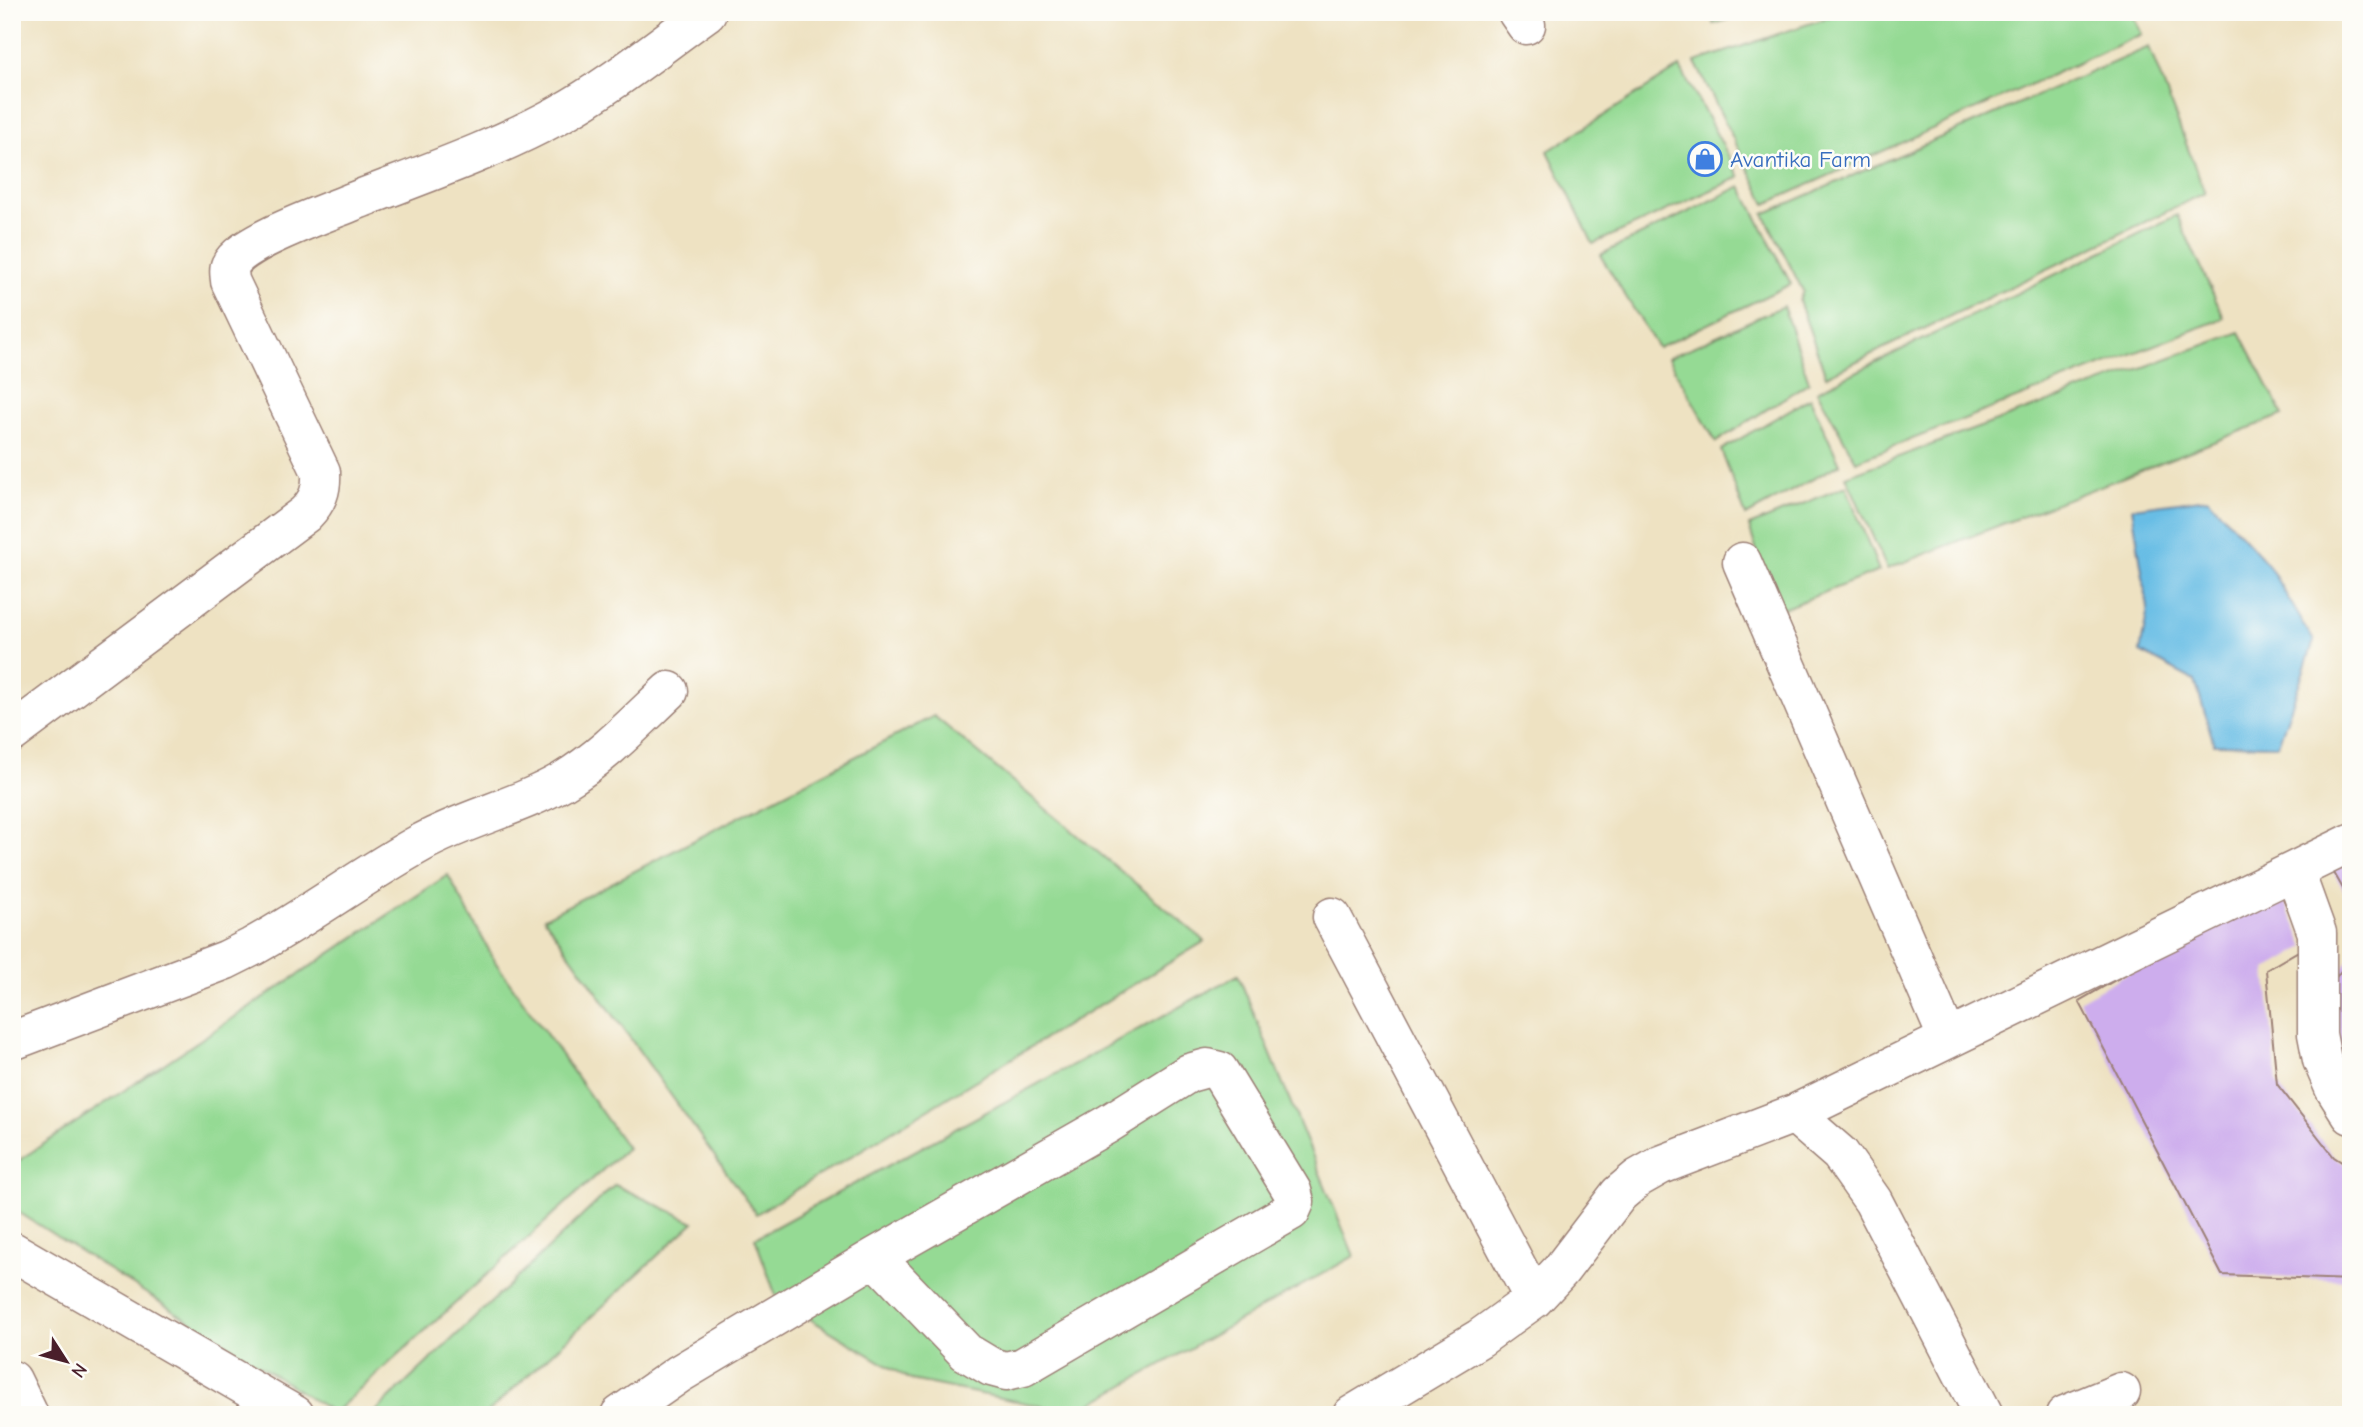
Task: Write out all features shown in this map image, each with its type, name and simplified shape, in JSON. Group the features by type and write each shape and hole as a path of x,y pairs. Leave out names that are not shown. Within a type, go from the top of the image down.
{"street":[{"path":"12,733 305,514 319,497 321,472 230,281 229,267 234,260 286,228 498,145 559,115 608,85 707,12"},
{"path":"1742,562 1948,1039"},
{"path":"12,1041 226,960 274,935 421,843 464,821 541,792 562,781 616,742 669,691"},
{"path":"1352,1415 1480,1338 1534,1299 1561,1270 1619,1194 1638,1178 1661,1165 1794,1114 2351,843"},
{"path":"2295,872 2317,933 2317,1034 2322,1060 2334,1088 2351,1115"},
{"path":"1332,917 1534,1299"},
{"path":"620,1415 679,1374 875,1257 1108,1124 1189,1073 1207,1068 1219,1072 1292,1191 1295,1202 1291,1211 1023,1367 1006,1371 991,1367 966,1352 875,1257"},
{"path":"1794,1114 1840,1154 1873,1201 1984,1415"},
{"path":"12,1251 295,1415"},
{"path":"12,1380 29,1415"},
{"path":"2065,1415 2120,1392"}],"green space":[{"path":"1708,12 1752,12 1714,24"},
{"path":"1844,12 2131,12 2142,34 1766,204 1695,62"},
{"path":"2149,47 2205,193 1826,376 1799,301 1803,291 1764,214"},
{"path":"1680,67 1740,177 1593,244 1548,151"},
{"path":"1741,186 1791,284 1658,348 1600,255"},
{"path":"2177,215 2224,318 1856,461 1817,391"},
{"path":"1783,306 1809,382 1716,442 1668,358"},
{"path":"2240,332 2283,415 1887,569 1846,476"},
{"path":"1810,398 1840,464 1746,516 1721,450"},
{"path":"1846,486 1879,571 1775,612 1749,526"},
{"path":"934,716 1205,941 756,1214 544,918"},
{"path":"448,875 496,963 627,1148 334,1413 12,1208 12,1165"},
{"path":"1238,975 1354,1256 1075,1413 911,1380 777,1299 755,1238"},
{"path":"615,1185 694,1222 485,1415 372,1415"}],"water":[{"path":"2208,498 2267,563 2314,641 2278,745 2214,744 2195,681 2140,652 2148,608 2132,508"}],"building":[{"path":"2351,862 2351,903 2333,871"},
{"path":"2278,887 2305,947 2266,970 2277,1084 2334,1157 2351,1168 2351,1280 2222,1275 2079,1001"},
{"path":"2351,957 2351,1081 2350,1081 2322,997"}],"place":[{"name":"Avantika Farm","path":"1705,159"}]}
